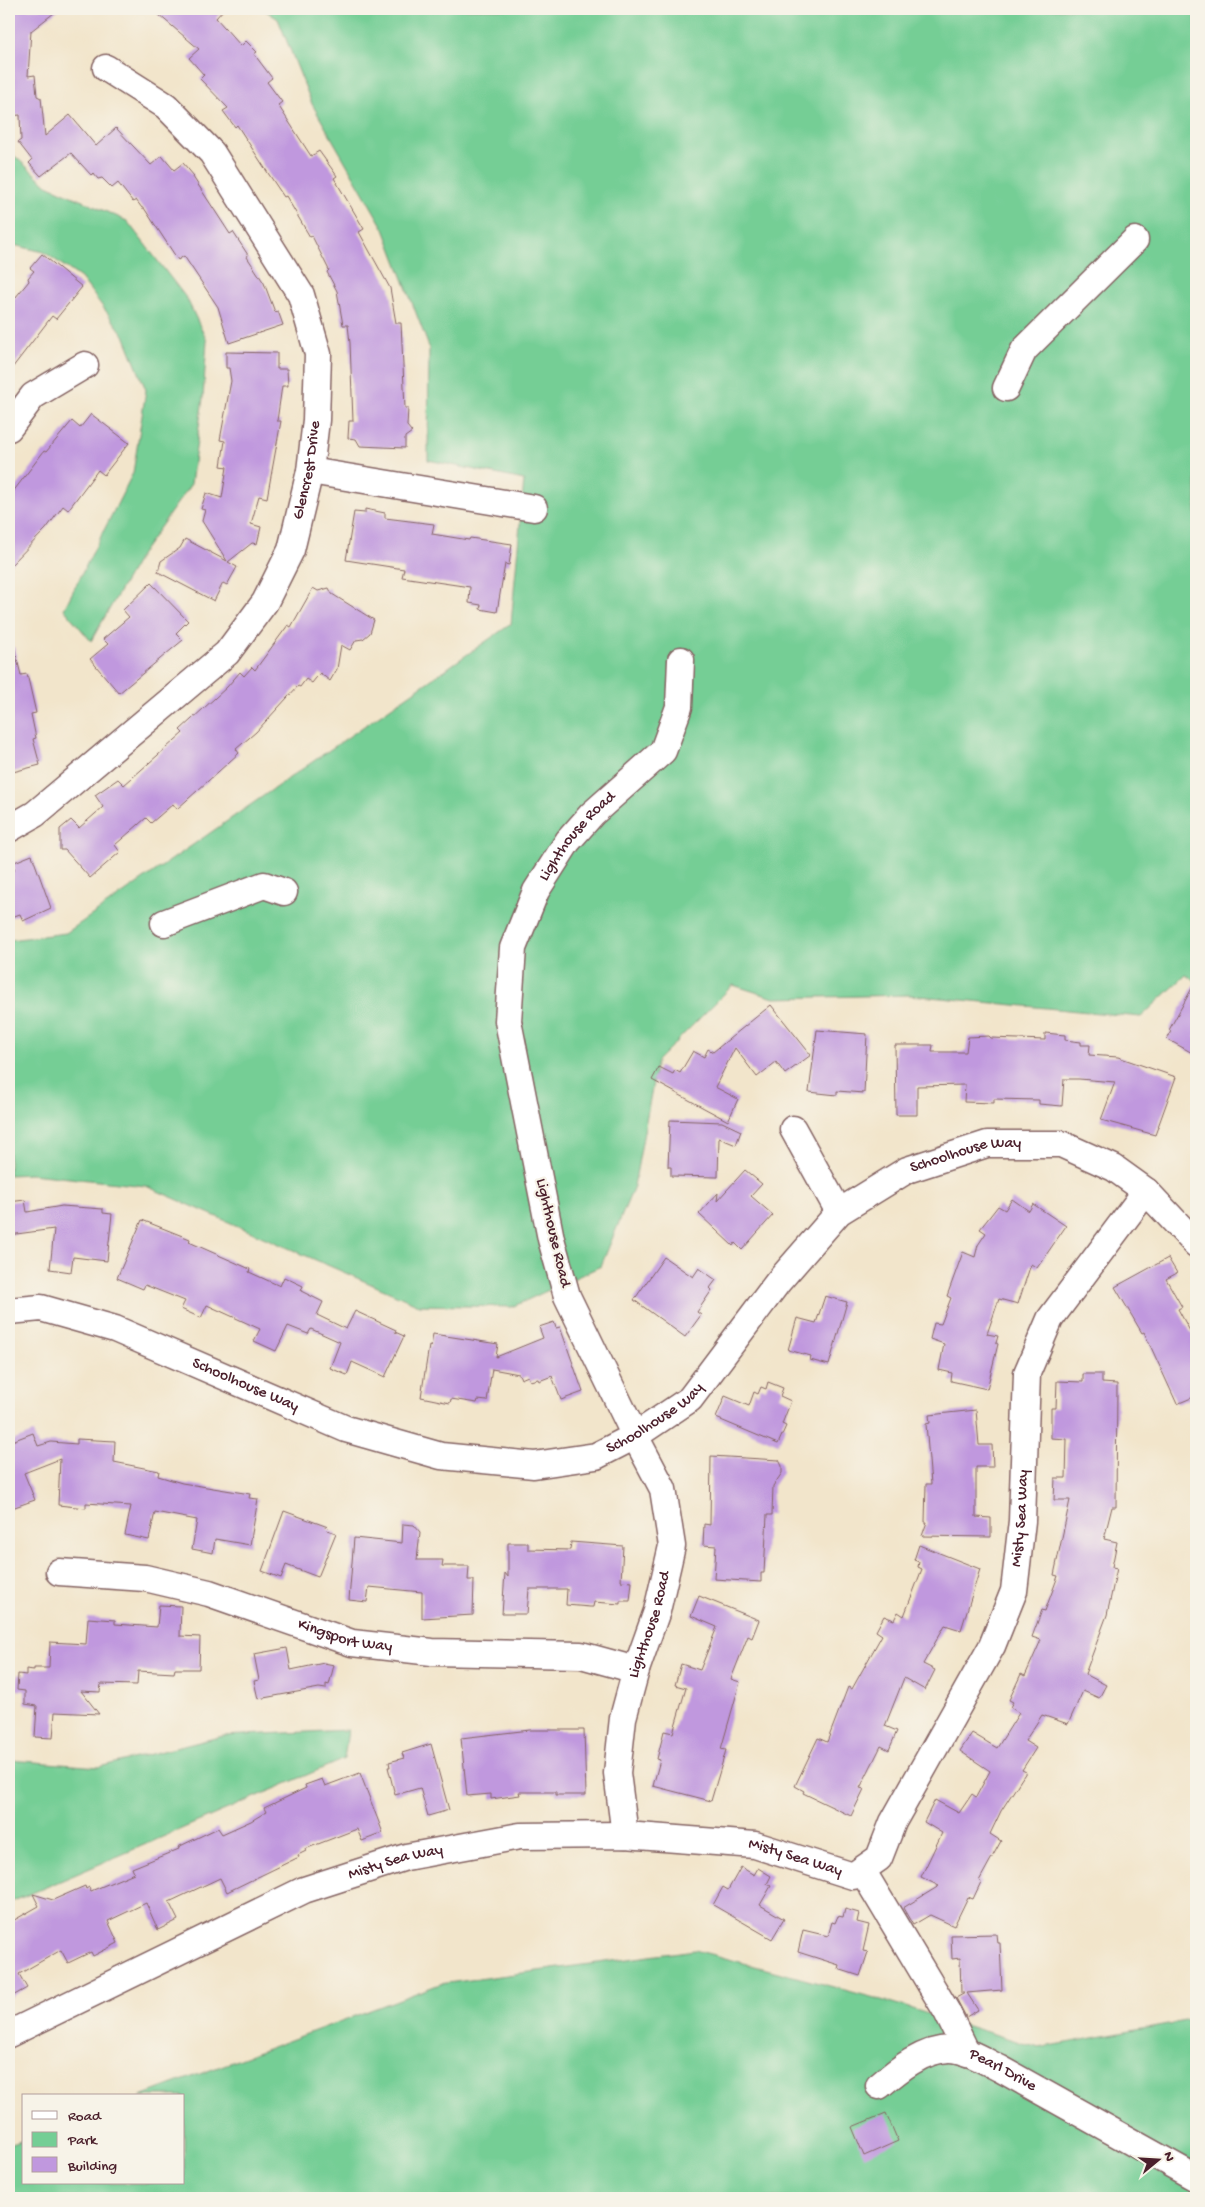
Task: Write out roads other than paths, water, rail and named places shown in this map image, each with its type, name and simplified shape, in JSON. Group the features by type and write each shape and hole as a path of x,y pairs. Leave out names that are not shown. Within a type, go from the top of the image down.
{"street":[{"name":"Glencrest Drive","path":"9,829 35,814 227,653 265,602 291,550 310,471 316,420 318,354 302,295 212,153 166,106 106,68"},
{"path":"1006,388 1024,350 1135,240"},
{"path":"9,428 33,396 85,365"},
{"path":"310,471 534,508"},
{"name":"Lighthouse Road","path":"625,1835 617,1772 623,1718 636,1670 657,1610 672,1546 663,1489 567,1296 551,1239 508,1021 512,948 536,891 568,842 592,814 663,752 678,707 681,660"},
{"path":"164,923 264,885 284,892"},
{"path":"793,1129 839,1212"},
{"name":"Schoolhouse Way","path":"9,1311 41,1308 115,1329 346,1430 440,1456 534,1464 596,1456 635,1436 690,1399 778,1282 839,1212 907,1170 987,1144 1061,1144 1114,1168 1146,1191 1196,1244"},
{"name":"Misty Sea Way","path":"9,2034 304,1890 406,1857 520,1836 625,1835 755,1845 854,1876 879,1858 893,1822 992,1646 1014,1591 1022,1521 1027,1373 1050,1319 1146,1191"},
{"name":"Kingsport Way","path":"59,1572 145,1578 209,1593 352,1642 432,1652 581,1655 636,1670"},
{"name":"Pearl Drive","path":"862,1870 947,2012 967,2053 1001,2069 1196,2178"},
{"path":"879,2086 913,2060 950,2049 967,2053"}]}
